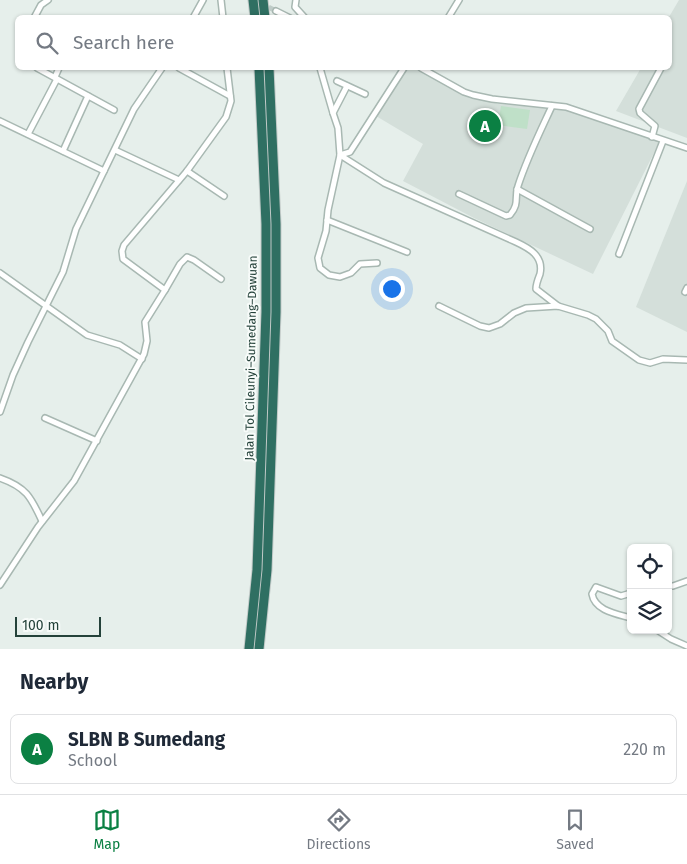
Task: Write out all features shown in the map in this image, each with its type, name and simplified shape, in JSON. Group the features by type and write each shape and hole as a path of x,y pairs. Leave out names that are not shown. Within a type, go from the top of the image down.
{"highway":[{"path":"253,0 255,15"},
{"path":"264,0 265,15"},
{"name":"Jalan Tol Cileunyi–Sumedang–Dawuan","path":"249,649 257,570 266,312 266,224 259,70"},
{"name":"Jalan Tol Cileunyi–Sumedang–Dawuan","path":"259,649 267,570 276,312 276,224 269,70"}],"street":[{"path":"36,15 41,5 48,0"},
{"path":"195,15 203,0"},
{"path":"221,0 223,15"},
{"path":"296,0 295,7 302,15"},
{"path":"450,15 459,0"},
{"path":"276,11 284,15"},
{"path":"41,70 114,110"},
{"path":"28,134 58,70"},
{"path":"0,412 13,375 63,272 76,229 134,108 161,70"},
{"path":"183,70 230,96"},
{"path":"165,290 122,259 122,251 124,245 187,171 226,117 230,109 227,70"},
{"path":"321,70 338,128 340,155 336,166 326,232 318,258 320,268 329,275 340,277 351,273 360,264 377,263"},
{"path":"340,155 350,152 403,70"},
{"path":"425,70 473,95 492,99 566,107 687,148"},
{"path":"652,137 655,126 640,114 639,109 660,70"},
{"path":"337,81 364,94"},
{"path":"333,113 346,86"},
{"path":"63,151 88,96"},
{"path":"459,194 508,216 517,203 517,189 526,163 552,106"},
{"path":"0,121 104,171"},
{"path":"618,254 663,141"},
{"path":"115,150 179,180"},
{"path":"340,155 384,183 516,242 533,252 541,265 536,289 558,306"},
{"path":"187,171 224,196"},
{"path":"517,189 590,229"},
{"path":"327,220 407,252"},
{"path":"0,585 42,521 74,481 97,441 145,352 147,341 145,322 180,264 187,257 221,279"},
{"path":"0,273 87,335 120,345 142,359"},
{"path":"439,306 480,326 489,328 500,324 514,313 526,308 558,306 596,319 608,331 612,341 639,360 650,363 663,359 687,360"},
{"path":"45,418 97,441"},
{"path":"0,478 19,486 29,495 42,521"},
{"path":"0,570 6,574"},
{"path":"672,586 687,581"},
{"path":"627,594 621,596 596,587 593,590 592,596 599,606 627,616"},
{"path":"663,634 687,646"}],"shaded area":[{"path":"679,0 687,0 687,138 616,111 640,70 672,70 672,15 670,15"},
{"path":"405,70 423,70 470,95 498,104 560,108 583,113 612,126 660,141 593,274 474,218 403,181 423,144 376,116"},
{"path":"687,181 687,332 636,307"}],"green space":[{"path":"501,106 530,110 527,129 498,125"}],"tunnel":[{"path":"262,4 276,11"}],"place":[{"name":"SLBN B Sumedang","path":"485,126"}]}
